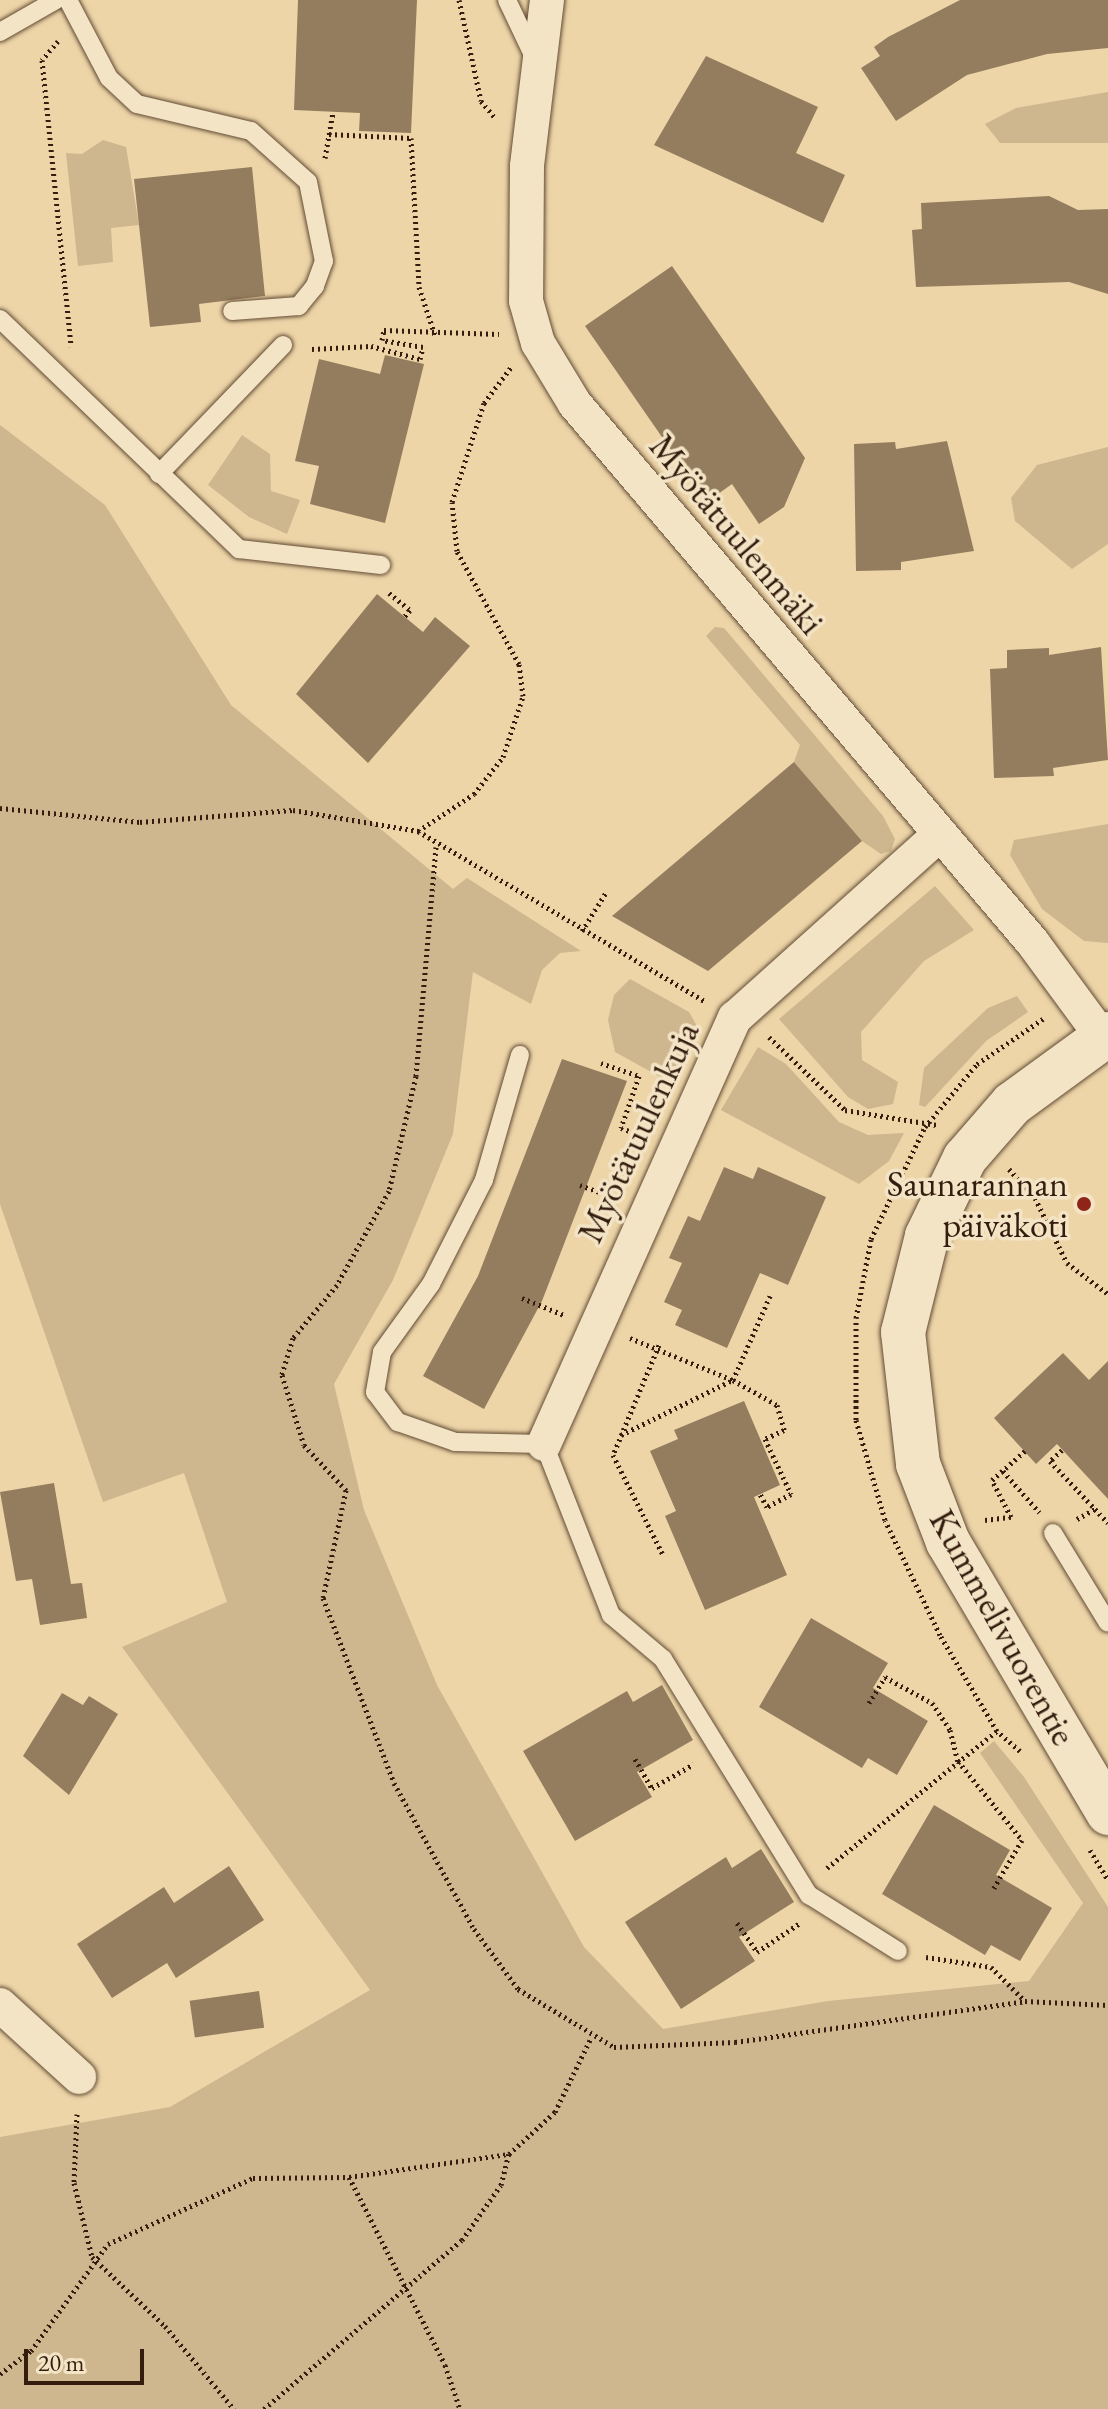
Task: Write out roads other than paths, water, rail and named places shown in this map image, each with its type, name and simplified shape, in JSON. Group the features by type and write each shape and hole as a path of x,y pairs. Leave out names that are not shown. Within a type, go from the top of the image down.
{"street":[{"name":"Myötätuulenmäki","path":"547,0 527,166 526,301 538,343 575,404 1105,1036"},
{"name":"Myötätuulenkuja","path":"544,1444 673,1148 735,1018 939,835"},
{"name":"Kummelivuorentie","path":"1105,1036 1012,1104 965,1158 927,1236 903,1332 918,1464 948,1542 1108,1813"},
{"path":"0,2005 79,2077"}],"lane":[{"path":"0,32 56,0"},
{"path":"507,0 539,67"},
{"path":"74,7 109,78 137,104 251,131 308,182 324,261 315,286 299,306 232,311"},
{"path":"0,319 67,388 239,549 381,565"},
{"path":"159,474 283,345"},
{"path":"520,1055 484,1180 431,1284 382,1352 375,1392 398,1422 455,1442 544,1444 611,1615 663,1659 816,1901 898,1951"},
{"path":"1053,1533 1108,1623"}],"place":[{"name":"Saunarannan päiväkoti","path":"1084,1204"}]}
